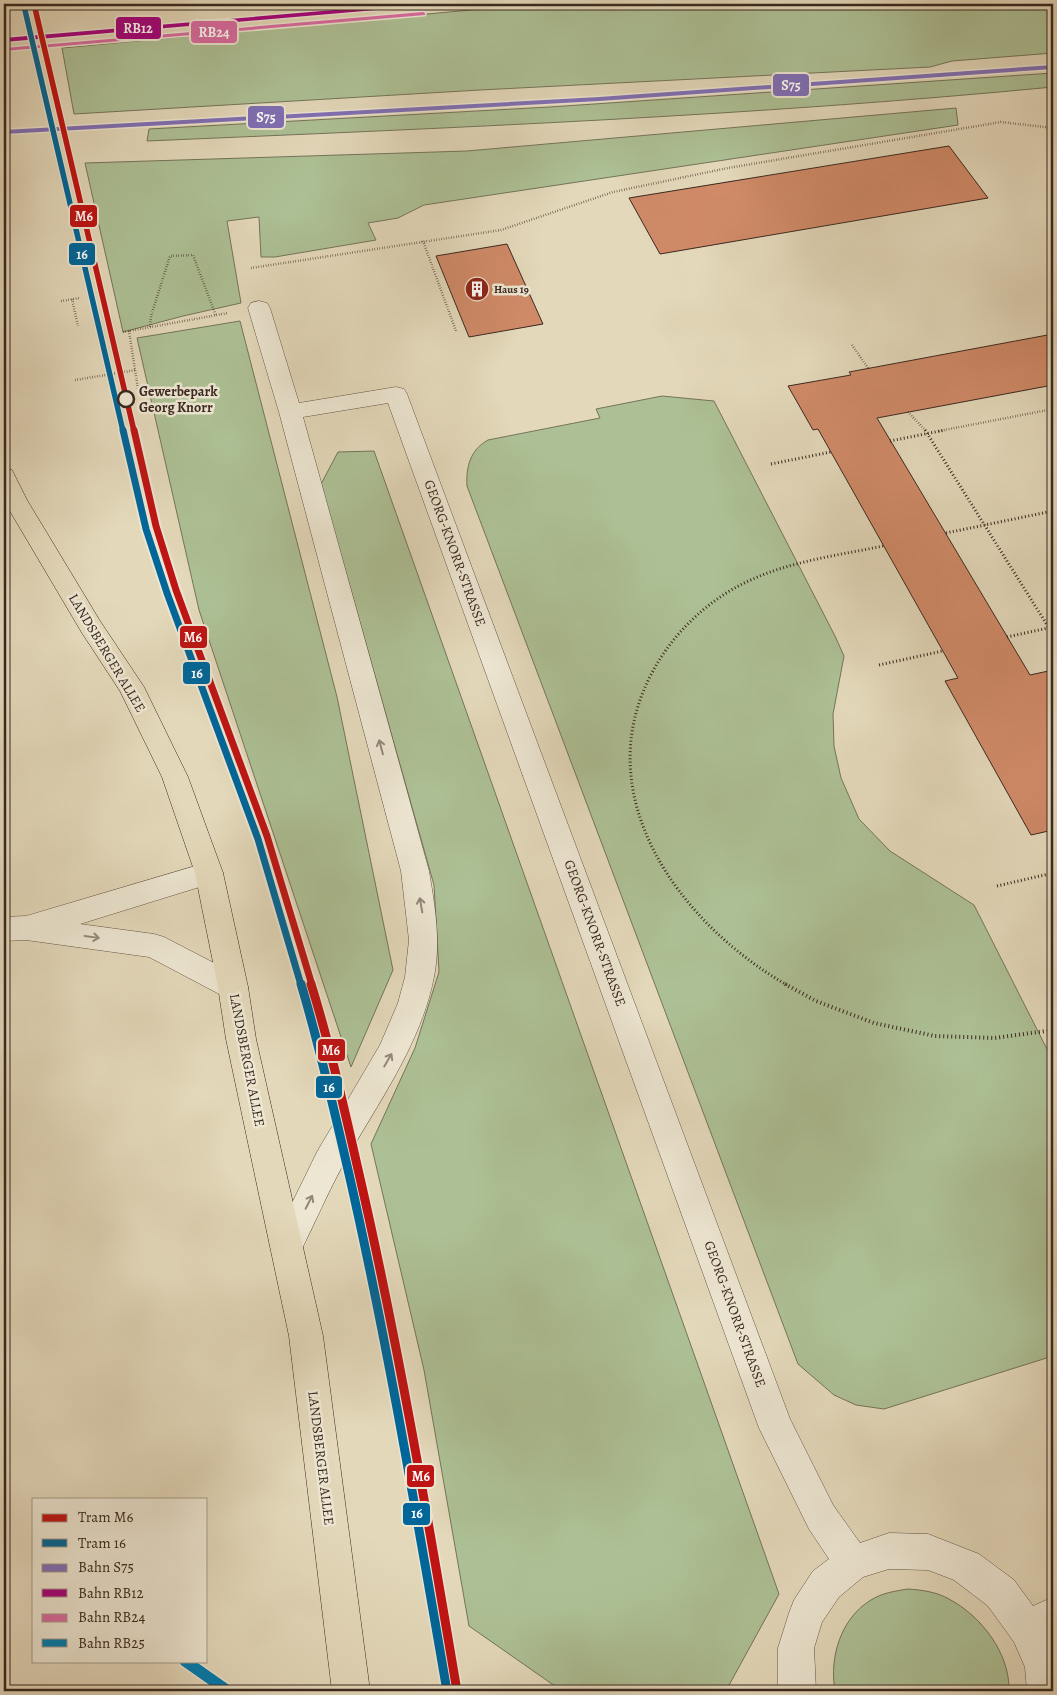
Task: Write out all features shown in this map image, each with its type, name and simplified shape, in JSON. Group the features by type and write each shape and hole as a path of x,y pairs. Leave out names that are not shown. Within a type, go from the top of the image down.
{"main road":[{"name":"LANDSBERGER ALLEE","path":"4,476 15,500 131,687 175,777 209,873 233,987 241,1039 306,1336 350,1691"}],"street":[{"path":"259,308 290,412 414,870 423,916 423,951 416,992 393,1051 334,1151 287,1246"},
{"name":"GEORG-KNORR-STRASSE","path":"290,412 396,394 776,1428 820,1517 853,1563"},
{"path":"15,929 209,873"},
{"path":"15,929 154,946 233,987"},
{"path":"796,1691 796,1648 807,1613 826,1584 853,1563 889,1551 928,1552 966,1567 1040,1622 1042,1666 1046,1691"}],"path":[{"path":"251,268 501,230 613,192 728,168 1001,122 1053,128"},
{"path":"423,241 456,331"},
{"path":"123,332 216,316 193,255 170,256 151,316 150,327"},
{"path":"61,301 80,298"},
{"path":"72,299 78,326"},
{"path":"129,331 138,389"},
{"path":"852,345 868,368"},
{"path":"76,380 136,370"},
{"path":"890,441 1053,409"},
{"path":"908,412 928,434 1049,628"},
{"path":"770,464 830,452"},
{"path":"946,533 1053,511"},
{"path":"883,546 790,566 765,574 743,583 713,603 686,625 660,659 647,681 635,713 630,747 631,783 639,819 654,855 682,897 705,924 739,955 779,982 824,1005 872,1022 924,1034 974,1039 1007,1038 1053,1030"},
{"path":"1007,637 1053,627"},
{"path":"879,665 943,651"},
{"path":"997,886 1053,873"}],"green space":[{"path":"535,4 1053,4 1053,53 952,61 930,67 480,90 74,114 62,48"},
{"path":"1053,73 1053,87 827,106 601,120 147,141 149,129 550,107"},
{"path":"956,108 958,125 424,205 398,218 368,223 376,240 275,257 261,257 259,217 227,221 241,303 123,332 85,163 467,151"},
{"path":"240,321 337,697 393,970 351,1067 199,610 137,338"},
{"path":"662,396 714,401 835,636 844,656 833,714 834,746 841,778 859,819 890,851 974,905 1053,1061 1053,1356 884,1409 856,1405 834,1395 798,1364 467,486 467,472 470,460 477,449 488,440 600,418 596,409"},
{"path":"374,451 779,1594 728,1687 714,1691 562,1691 469,1626 424,1370 371,1144 415,1048 439,972 434,885 321,484 338,452"},
{"path":"908,1589 940,1595 961,1606 972,1615 991,1637 999,1650 1005,1663 1009,1691 835,1691 834,1665 836,1652 845,1628 852,1617 875,1598"}],"building":[{"path":"949,146 988,198 660,254 629,198"},
{"name":"Haus 19","path":"507,244 543,324 469,337 436,256"},
{"path":"1053,334 1053,385 877,418 1030,675 1053,670 1053,830 1031,835 945,681 958,678 818,429 813,430 788,386 851,375 849,372"}],"tram line":[{"name":"M6","path":"34,4 156,526 176,590 267,836 330,1045 382,1273 413,1432 457,1691"},
{"name":"16","path":"24,6 146,529 167,593 258,839 320,1048 372,1275 403,1434 447,1691"}],"rail line":[{"name":"RB12","path":"4,40 422,4"},
{"name":"RB24","path":"5,50 423,14"},
{"name":"S75","path":"4,132 599,99 1053,67"},
{"name":"RB25","path":"186,1662 228,1691"}],"place":[{"name":"Haus 19","path":"477,289"},
{"name":"Gewerbepark Georg Knorr","path":"126,399"}]}
